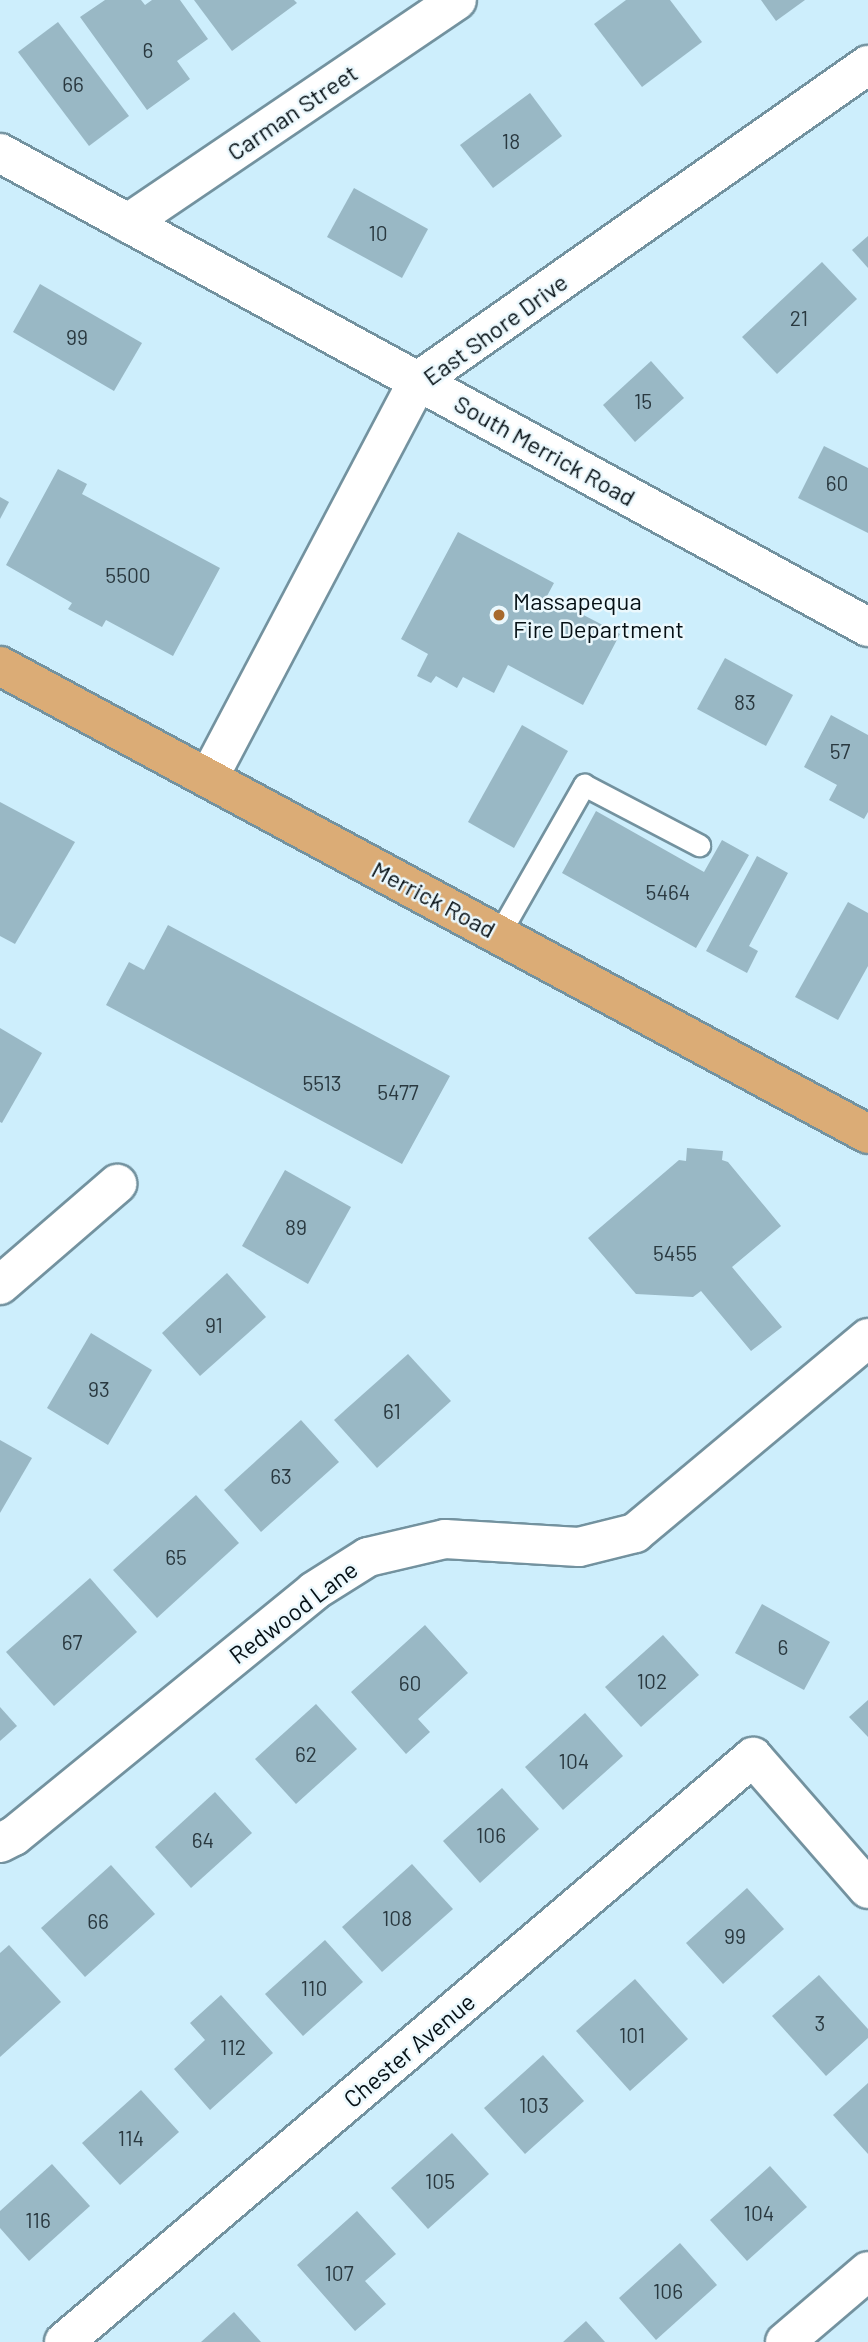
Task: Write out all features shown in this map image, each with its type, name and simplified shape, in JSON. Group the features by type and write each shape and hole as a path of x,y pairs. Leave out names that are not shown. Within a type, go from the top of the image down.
{"main road":[{"name":"Merrick Road","path":"0,666 868,1134"}],"street":[{"name":"Carman Street","path":"128,223 457,0"},
{"name":"East Shore Drive","path":"209,778 418,381 868,65"},
{"name":"South Merrick Road","path":"0,153 868,627"},
{"path":"0,1285 117,1184"},
{"name":"Redwood Lane","path":"0,1843 14,1836 314,1591 368,1557 445,1539 579,1547 635,1533 868,1338"},
{"name":"Chester Avenue","path":"64,2342 753,1758 868,1889"},
{"path":"785,2342 868,2271"}],"lane":[{"path":"499,934 584,785 699,845"}],"building":[{"path":"105,0 141,0 145,5 152,0 180,0 208,39 177,61 190,79 147,110 80,17"},
{"path":"194,0 294,0 297,3 232,51"},
{"path":"626,0 670,0 702,42 642,87 594,24"},
{"path":"761,0 805,0 776,21"},
{"path":"58,22 129,116 89,146 18,52"},
{"path":"530,93 562,136 493,188 460,145"},
{"path":"354,188 428,229 402,278 327,237"},
{"path":"868,236 868,268 852,250"},
{"path":"822,262 857,299 777,374 742,337"},
{"path":"40,284 142,343 114,391 13,332"},
{"path":"651,361 684,398 635,442 603,405"},
{"path":"824,446 868,468 868,533 798,498"},
{"path":"58,469 87,484 82,494 220,568 173,656 106,620 102,627 68,609 72,603 6,565"},
{"path":"0,497 9,502 0,519"},
{"name":"Massapequa Fire Department","path":"458,532 554,583 547,596 620,634 583,705 508,665 494,693 463,677 457,688 436,676 431,683 417,676 428,654 401,639"},
{"path":"725,658 793,695 766,746 697,709"},
{"path":"831,715 868,735 868,812 864,819 829,800 837,785 804,767"},
{"path":"522,725 568,751 514,848 468,822"},
{"path":"0,802 75,842 15,944 0,936"},
{"path":"596,811 704,872 722,840 749,855 696,948 562,873"},
{"path":"757,856 788,873 749,946 758,951 747,973 706,951"},
{"path":"848,902 868,913 868,966 838,1020 795,997"},
{"path":"168,925 450,1076 402,1164 106,1005 129,962 144,970"},
{"path":"0,1028 42,1053 2,1123 0,1122"},
{"path":"687,1148 723,1151 722,1160 728,1162 781,1226 732,1267 782,1327 751,1351 701,1291 693,1297 636,1294 588,1238 679,1160 686,1161"},
{"path":"285,1170 351,1207 308,1284 242,1246"},
{"path":"227,1273 266,1317 200,1376 162,1333"},
{"path":"91,1333 152,1370 108,1445 47,1408"},
{"path":"408,1354 451,1401 377,1468 334,1420"},
{"path":"301,1420 339,1462 261,1532 224,1490"},
{"path":"0,1440 32,1458 0,1513"},
{"path":"196,1495 239,1543 157,1618 113,1570"},
{"path":"90,1578 137,1632 54,1706 6,1652"},
{"path":"762,1604 830,1642 804,1690 735,1653"},
{"path":"425,1625 468,1673 418,1719 430,1732 406,1754 351,1692"},
{"path":"663,1635 699,1675 641,1727 605,1687"},
{"path":"868,1700 868,1737 849,1717"},
{"path":"316,1704 357,1749 296,1804 255,1759"},
{"path":"0,1707 17,1726 0,1741"},
{"path":"585,1713 623,1756 563,1810 525,1767"},
{"path":"502,1788 539,1829 480,1883 443,1841"},
{"path":"215,1792 252,1833 191,1888 155,1847"},
{"path":"412,1864 453,1909 382,1972 342,1927"},
{"path":"111,1865 155,1914 85,1977 41,1928"},
{"path":"747,1888 784,1929 723,1984 686,1943"},
{"path":"325,1940 363,1982 303,2036 265,1994"},
{"path":"9,1945 61,2002 0,2057 0,1953"},
{"path":"819,1975 868,2029 868,2038 826,2076 772,2016"},
{"path":"635,1979 688,2039 630,2091 576,2031"},
{"path":"221,1995 273,2053 210,2110 174,2069 205,2040 190,2023"},
{"path":"543,2055 584,2101 525,2154 484,2108"},
{"path":"868,2083 868,2154 833,2115"},
{"path":"141,2090 179,2132 120,2185 82,2143"},
{"path":"452,2133 489,2174 428,2229 391,2188"},
{"path":"52,2164 90,2206 29,2261 0,2228 0,2211"},
{"path":"770,2166 807,2207 747,2261 710,2220"},
{"path":"357,2211 396,2254 365,2281 386,2304 355,2331 297,2265"},
{"path":"680,2243 717,2285 656,2340 619,2298"},
{"path":"234,2312 261,2342 201,2342"},
{"path":"586,2321 605,2342 563,2342"}],"place":[{"name":"Massapequa Fire Department","path":"499,615"}]}
